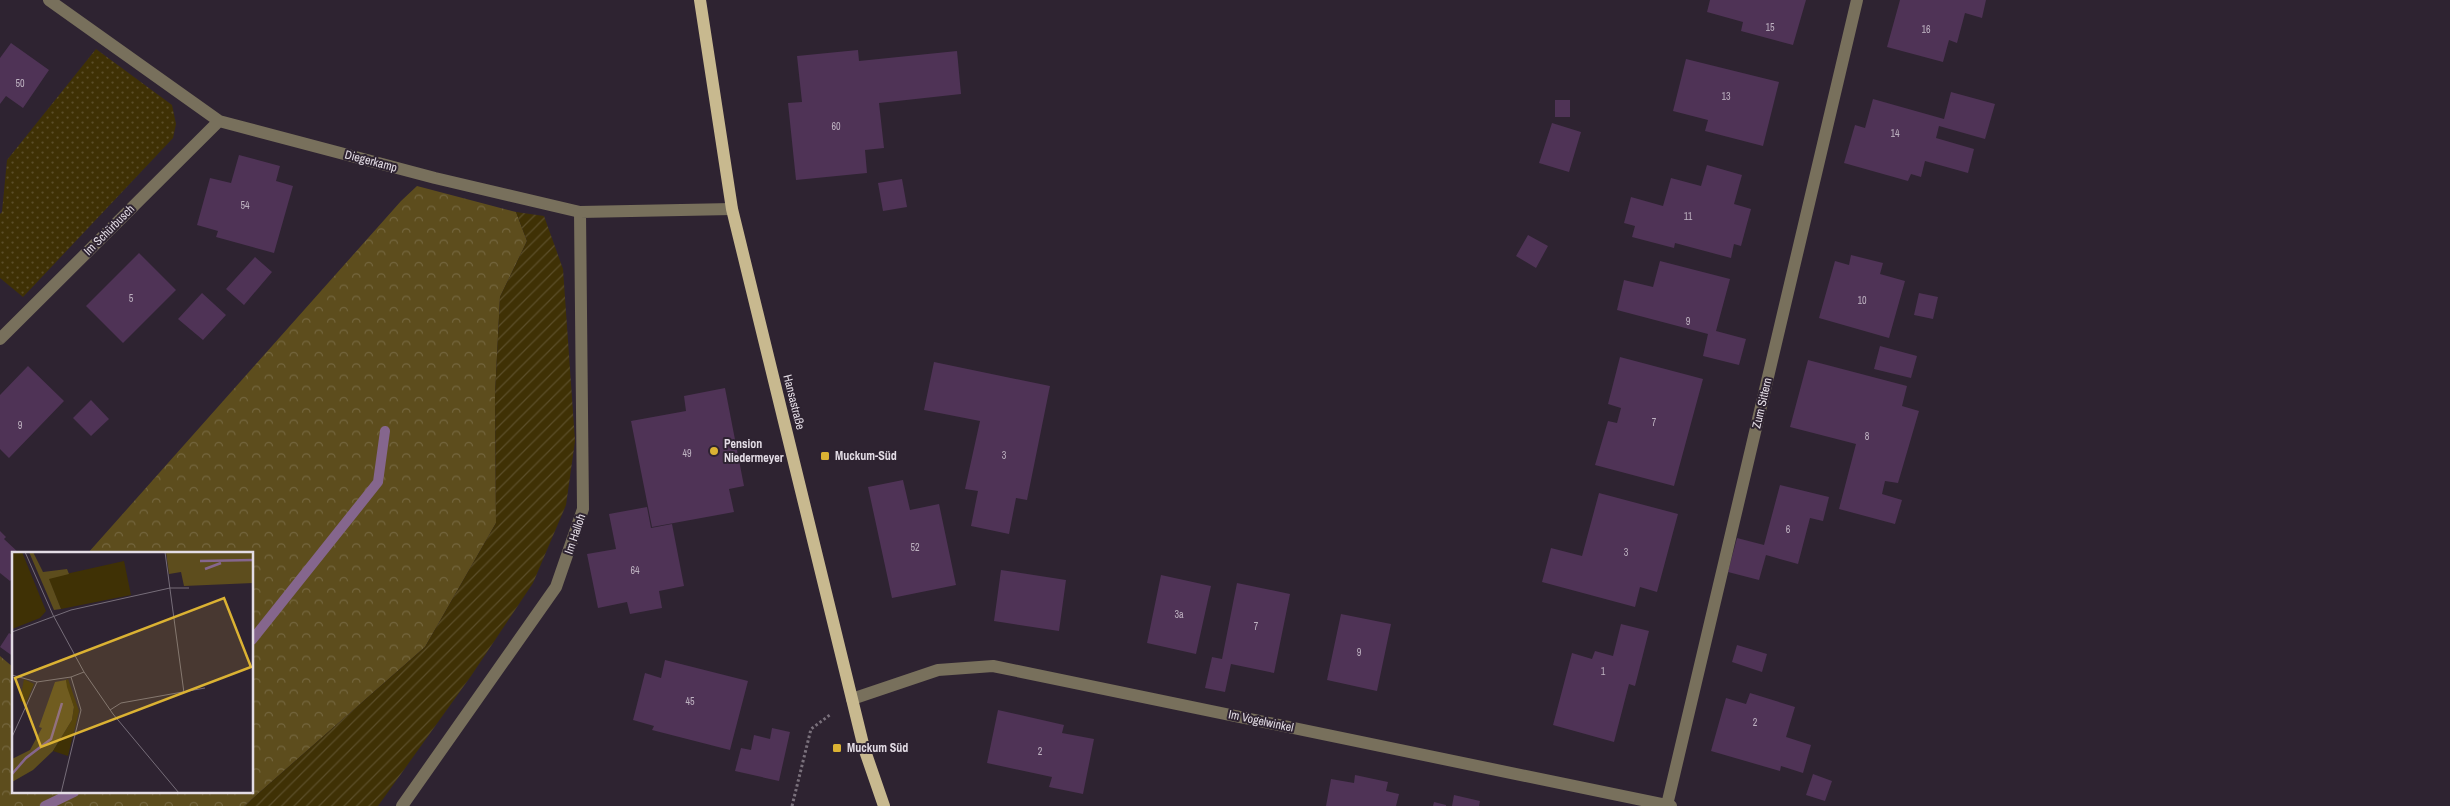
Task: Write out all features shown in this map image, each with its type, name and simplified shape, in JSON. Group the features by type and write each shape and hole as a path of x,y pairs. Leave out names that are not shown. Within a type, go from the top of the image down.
{"main road":[{"name":"Hansastraße","path":"700,0 732,209 864,748 884,806"}],"street":[{"name":"Diegerkamp","path":"49,0 219,121 435,178 580,212 732,209"},
{"name":"Zum Sittern","path":"1667,805 1857,0"},
{"name":"Im Schürbusch","path":"0,339 219,121"},
{"name":"Im Halloh","path":"402,806 556,587 583,509 580,212"},
{"name":"Im Vogelwinkel","path":"852,699 938,670 993,666 1671,806"}],"path":[{"path":"792,806 811,729 852,699"}],"shaded area":[{"path":"96,49 172,105 176,124 173,138 23,297 0,278 0,214 2,212 7,160"},
{"path":"516,212 544,216 563,269 575,441 566,505 533,583 471,676 378,806 244,806 425,647 496,523 495,395 500,297 527,241"}],"green space":[{"path":"417,186 516,212 527,241 500,297 495,395 496,523 425,647 244,806 0,806 0,656 12,666 12,794 254,794 254,552 89,552 401,201"}],"building":[{"path":"1710,0 1806,0 1793,45 1741,31 1743,22 1707,12"},
{"path":"1900,0 1986,0 1982,18 1965,13 1957,43 1949,40 1943,62 1887,47"},
{"path":"11,43 49,70 23,108 6,96 0,104 0,58"},
{"path":"858,50 859,61 957,51 961,94 879,103 884,148 865,150 867,173 796,180 788,103 802,102 797,56"},
{"path":"1686,59 1779,82 1763,146 1705,131 1708,120 1673,111"},
{"path":"1951,92 1995,104 1985,139 1939,126 1936,138 1974,149 1968,173 1925,161 1921,177 1911,174 1908,181 1844,163 1855,125 1865,128 1873,99 1944,119"},
{"path":"1555,100 1570,100 1570,117 1555,117"},
{"path":"1552,123 1581,132 1569,172 1539,163"},
{"path":"239,155 280,166 276,181 293,186 274,253 216,237 218,231 197,225 210,178 231,183"},
{"path":"1707,165 1742,175 1734,204 1751,209 1741,246 1734,244 1731,258 1675,243 1674,248 1632,237 1635,226 1624,223 1631,197 1663,206 1671,178 1701,186"},
{"path":"902,179 907,207 883,211 878,183"},
{"path":"1528,235 1548,246 1536,268 1516,256"},
{"path":"139,253 176,290 123,343 86,306"},
{"path":"1851,255 1883,263 1880,274 1905,281 1889,338 1819,318 1835,261 1849,265"},
{"path":"255,257 272,272 244,305 226,289"},
{"path":"1660,261 1730,279 1716,331 1746,339 1739,365 1703,356 1708,334 1617,310 1624,280 1653,287"},
{"path":"202,293 226,315 203,340 178,319"},
{"path":"1919,293 1938,297 1933,319 1914,315"},
{"path":"1880,346 1917,356 1911,378 1874,369"},
{"path":"1620,357 1703,379 1674,486 1595,465 1608,421 1617,423 1621,408 1608,404"},
{"path":"1808,360 1907,386 1902,406 1919,411 1898,483 1885,481 1882,494 1902,500 1895,524 1839,509 1856,444 1790,427"},
{"path":"934,362 1050,386 1027,500 1016,498 1009,534 971,526 978,491 965,489 980,421 924,410"},
{"path":"28,366 64,401 9,458 0,449 0,395"},
{"path":"725,388 744,486 729,489 734,512 652,527 631,421 686,411 684,396"},
{"path":"91,400 109,419 91,436 73,418"},
{"path":"903,480 910,510 939,504 956,585 892,598 868,487"},
{"path":"1780,485 1829,497 1823,521 1810,518 1798,564 1766,555 1759,580 1728,572 1737,538 1764,545"},
{"path":"1599,493 1678,514 1657,592 1640,587 1635,607 1542,582 1551,548 1582,556"},
{"path":"647,507 651,528 672,524 684,586 659,591 662,608 630,614 627,602 598,608 587,554 616,549 609,514"},
{"path":"0,531 6,537 4,539 18,552 12,552 12,579 10,581 0,573"},
{"path":"1001,570 1066,580 1059,631 994,621"},
{"path":"1161,575 1211,586 1196,654 1147,643"},
{"path":"1237,583 1290,594 1274,673 1231,664 1225,692 1205,688 1212,657 1222,659"},
{"path":"1341,614 1391,624 1377,691 1327,680"},
{"path":"1621,624 1649,631 1635,686 1629,684 1614,742 1553,725 1572,653 1592,659 1595,651 1613,656"},
{"path":"9,633 12,635 12,656 0,647"},
{"path":"1737,645 1767,654 1762,672 1732,662"},
{"path":"665,660 748,681 730,750 652,730 654,726 633,720 645,673 661,678"},
{"path":"1750,693 1795,707 1786,737 1811,745 1803,773 1781,766 1780,771 1711,751 1726,698 1746,704"},
{"path":"998,710 1064,725 1062,733 1094,739 1083,794 1049,787 1052,777 987,763"},
{"path":"772,728 790,732 779,781 735,771 741,748 751,750 754,735 770,739"},
{"path":"1813,774 1832,781 1825,801 1806,795"},
{"path":"1355,775 1388,782 1386,791 1399,794 1396,806 1326,806 1331,779 1354,783"},
{"path":"1454,795 1480,801 1479,806 1452,806"},
{"path":"1434,802 1446,805 1446,806 1433,806"}],"waterway":[{"path":"254,637 378,482 385,431"},
{"path":"45,806 70,794"}],"place":[{"name":"Pension Niedermeyer","path":"714,451"},
{"name":"Muckum-Süd","path":"825,456"},
{"name":"Muckum Süd","path":"837,748"}]}
